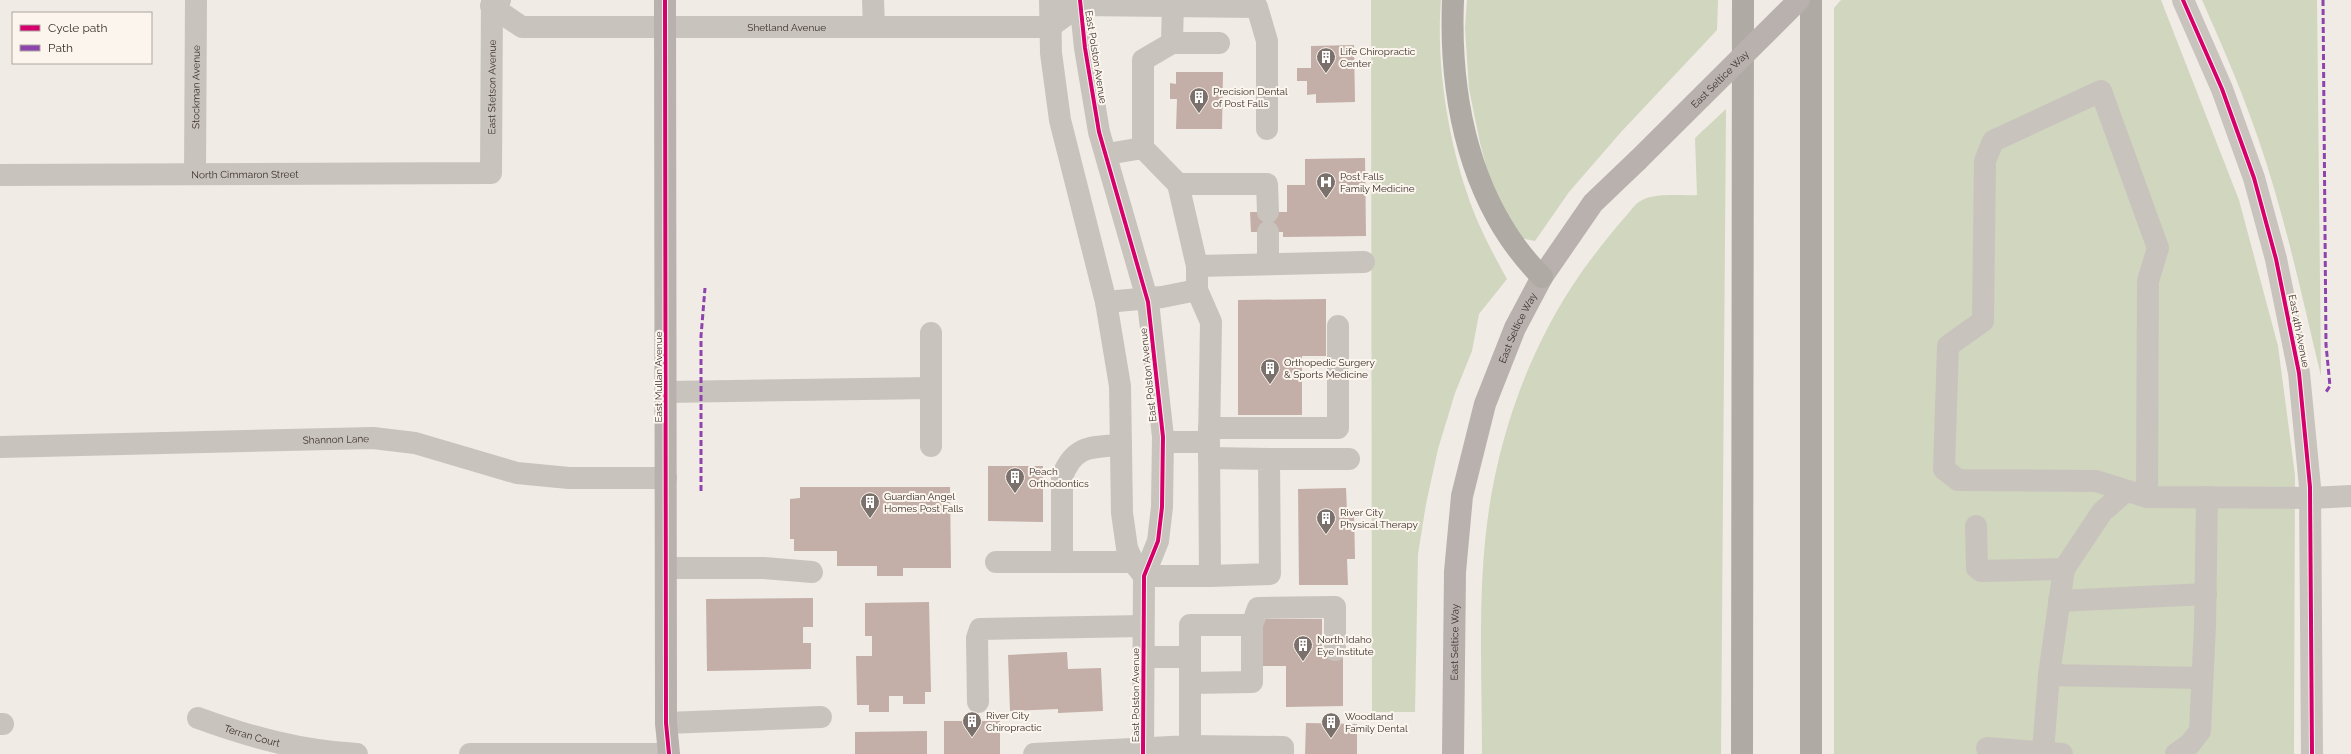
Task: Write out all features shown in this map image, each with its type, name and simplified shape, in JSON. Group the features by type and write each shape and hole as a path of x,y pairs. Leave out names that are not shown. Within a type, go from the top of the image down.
{"highway":[{"path":"1453,0 1452,39 1457,95 1463,124 1480,181 1489,203 1508,237 1542,277"},
{"path":"1742,754 1743,0"},
{"path":"1811,0 1811,754"}],"main road":[{"name":"East Mullan Avenue","path":"665,0 667,754"},
{"name":"East Seltice Way","path":"1453,754 1455,572 1462,496 1485,404 1515,328 1542,277 1594,203 1799,0"}],"street":[{"name":"Stockman Avenue","path":"195,174 196,0"},
{"path":"873,0 874,27"},
{"name":"East Polston Avenue","path":"1050,0 1051,53 1060,120 1106,302 1120,386 1122,513 1127,548 1138,569 1143,626 1143,750"},
{"name":"East 4th Avenue","path":"2183,0 2222,89 2254,178 2276,259 2298,373 2311,498 2312,754"},
{"name":"Shetland Avenue","path":"495,2 522,27 1050,27"},
{"name":"East Stetson Avenue","path":"491,173 495,2"},
{"path":"1050,27 1076,2 1173,3 1257,7 1267,41 1267,129"},
{"name":"East Polston Avenue","path":"1076,2 1099,132 1107,154 1147,298 1163,442 1162,508 1158,541 1138,569"},
{"path":"1172,43 1173,3"},
{"path":"1210,576 1209,443 1211,322 1197,290 1197,266 1178,184 1143,148 1143,60 1172,43 1219,43"},
{"path":"2147,498 2148,281 2158,248 2101,91 1993,141 1985,161 1983,321 1948,346 1944,470 1958,480 2096,481 2147,498 2311,498 2351,496"},
{"path":"1107,154 1143,148"},
{"name":"North Cimmaron Street","path":"0,175 491,173"},
{"path":"1178,184 1267,184 1268,264"},
{"path":"1197,266 1364,262"},
{"path":"1106,302 1147,298 1197,290"},
{"path":"1163,442 1209,443 1338,428 1338,326"},
{"path":"931,333 931,446"},
{"path":"666,392 931,388"},
{"name":"Shannon Lane","path":"0,447 373,438 415,443 517,473 569,478 666,478"},
{"path":"1209,443 1269,459 1349,459"},
{"path":"1062,562 1062,477 1066,467 1081,450 1092,447 1122,445"},
{"path":"996,562 1062,562 1210,576 1270,574 1269,459"},
{"path":"1988,748 2052,753 2049,675 2064,569 2102,512 2126,491"},
{"path":"2176,754 2190,744 2200,731 2206,594 2207,497"},
{"path":"1976,526 1977,568 1981,571 2064,569"},
{"path":"666,568 764,568 812,572"},
{"path":"2059,601 2206,594"},
{"path":"1190,683 1252,682 1252,625 1258,608 1335,607 1335,650"},
{"path":"1190,750 1190,625 1252,625"},
{"path":"978,702 977,638 980,629 1143,626"},
{"path":"1143,657 1190,657"},
{"path":"2049,675 2202,678"},
{"path":"666,722 821,716"},
{"name":"Terran Court","path":"198,718 244,735 288,746 357,754"},
{"path":"1034,754 1283,747 1283,754"},
{"path":"470,754 667,754"}],"green space":[{"path":"1371,0 1441,0 1440,48 1442,73 1454,147 1460,171 1475,215 1490,248 1507,279 1479,314 1472,351 1455,393 1438,449 1426,504 1418,554 1415,712 1372,712"},
{"path":"1467,0 1718,0 1717,30 1622,131 1569,192 1535,241 1521,238 1497,205 1480,143 1469,89 1465,28"},
{"path":"1841,0 2161,0 2239,200 2278,346 2295,475 2294,754 1834,754 1834,8"},
{"path":"2202,0 2317,0 2321,376 2277,197 2268,167 2239,86"},
{"path":"1726,109 1721,754 1482,754 1481,631 1485,539 1489,509 1502,446 1522,384 1549,325 1565,297 1593,256 1634,207 1639,202 1652,197 1667,195 1697,195 1695,138"}],"building":[{"name":"Life Chiropractic Center","path":"1354,45 1355,102 1316,103 1316,94 1307,95 1307,81 1297,81 1297,68 1311,68 1311,46"},
{"name":"Precision Dental of Post Falls","path":"1176,72 1223,72 1222,129 1176,129 1177,99 1170,99 1170,83 1176,84"},
{"name":"Post Falls Family Medicine","path":"1365,158 1366,236 1283,237 1283,232 1251,232 1250,212 1287,212 1287,185 1305,185 1305,159"},
{"name":"Orthopedic Surgery & Sports Medicine","path":"1326,299 1326,356 1302,356 1302,415 1238,415 1238,300"},
{"name":"Peach Orthodontics","path":"988,466 1043,466 1043,522 988,521"},
{"name":"Guardian Angel Homes Post Falls","path":"800,487 950,487 951,568 903,568 903,576 877,576 877,566 837,566 837,551 794,551 794,539 790,539 790,499 800,498"},
{"name":"River City Physical Therapy","path":"1346,488 1347,511 1354,511 1355,559 1347,559 1348,585 1299,585 1298,489"},
{"path":"813,598 813,627 803,627 803,643 811,643 811,669 707,671 706,599"},
{"path":"929,602 931,692 925,692 925,704 903,704 903,696 889,696 889,712 869,712 869,705 857,705 856,656 872,656 872,636 865,636 865,603"},
{"name":"North Idaho Eye Institute","path":"1263,619 1322,619 1322,658 1343,658 1343,706 1286,707 1286,666 1263,666"},
{"path":"1067,652 1068,669 1101,668 1103,711 1058,713 1058,709 1010,711 1008,655"},
{"name":"River City Chiropractic","path":"944,721 1000,721 1000,754 944,754"},
{"name":"Woodland Family Dental","path":"1306,723 1357,724 1357,754 1305,754"},
{"path":"927,731 927,754 855,754 855,732"}],"marked path":[{"path":"2323,0 2326,345 2330,386 2326,392"},
{"path":"701,491 701,336 705,288"}],"cycle path":[{"path":"665,0 666,723 669,754"},
{"path":"1080,0 1085,48 1099,132 1148,302 1163,437 1162,507 1158,541 1144,576 1143,754"},
{"path":"2183,0 2222,89 2254,178 2276,259 2299,373 2310,487 2312,754"}],"place":[{"name":"Life Chiropractic Center","path":"1326,74"},
{"name":"Precision Dental of Post Falls","path":"1199,114"},
{"name":"Post Falls Family Medicine","path":"1326,199"},
{"name":"Orthopedic Surgery & Sports Medicine","path":"1270,385"},
{"name":"Peach Orthodontics","path":"1015,494"},
{"name":"Guardian Angel Homes Post Falls","path":"870,519"},
{"name":"River City Physical Therapy","path":"1326,535"},
{"name":"North Idaho Eye Institute","path":"1303,662"},
{"name":"River City Chiropractic","path":"972,738"},
{"name":"Woodland Family Dental","path":"1331,739"}]}
